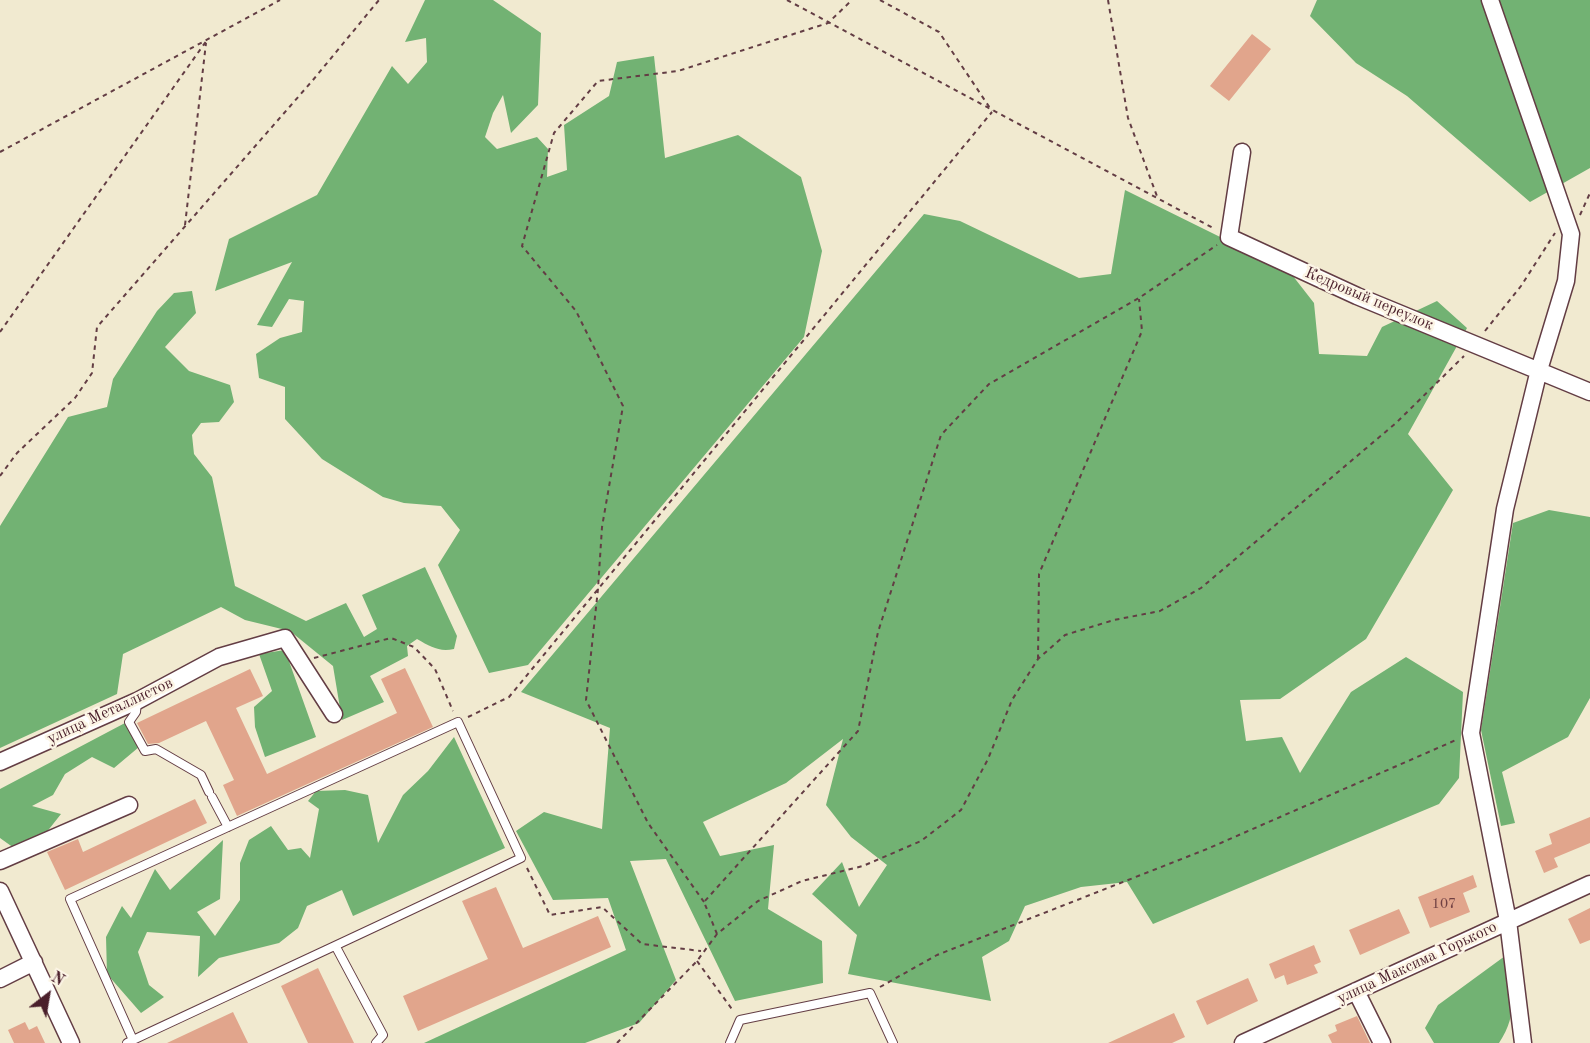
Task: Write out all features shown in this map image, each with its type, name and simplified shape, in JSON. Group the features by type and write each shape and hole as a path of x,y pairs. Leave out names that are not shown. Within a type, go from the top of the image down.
{"street":[{"path":"1490,0 1571,234 1566,281 1539,370 1505,509 1471,733 1508,921 1522,1043"},
{"path":"1229,237 1242,152"},
{"name":"Кедровый переулок","path":"1229,237 1357,296 1590,392"},
{"name":"улица Металлистов","path":"0,762 137,701 219,657 285,638 300,662"},
{"path":"300,662 334,714"},
{"path":"0,861 129,804"},
{"name":"улица Максима Горького","path":"1244,1043 1590,884"},
{"path":"0,891 71,1043"},
{"path":"0,978 34,962"},
{"path":"1356,991 1382,1043"}],"lane":[{"path":"137,701 136,712 129,722 145,751 156,749 201,776 228,827"},
{"path":"458,722 521,858 130,1042 70,899 458,722"},
{"path":"336,947 384,1035 376,1043"},
{"path":"730,1043 740,1020 870,993 893,1043"}],"path":[{"path":"0,152 280,0"},
{"path":"0,476 17,453 75,398 92,373 97,327 379,0"},
{"path":"704,902 858,731 878,632 941,435 989,384 1139,298 1229,237 992,112 787,0"},
{"path":"717,934 704,902 648,823 586,700 602,527 623,406 576,311 522,246 554,133 598,81 678,71 828,22 852,0"},
{"path":"880,0 939,32 992,112"},
{"path":"1108,0 1128,118 1158,199"},
{"path":"184,227 207,40"},
{"path":"0,332 207,40"},
{"path":"300,662 391,638 414,647 435,669 458,722 509,697 992,112"},
{"path":"617,1043 696,962 702,951 717,934 758,901 802,881 863,866 921,841 961,810 988,759 1012,700 1038,659 1065,635 1114,620 1160,611 1201,588 1396,423 1475,344 1521,286 1565,217"},
{"path":"1038,659 1039,574 1142,332 1139,298"},
{"path":"870,993 937,955 1208,849 1471,733"},
{"path":"521,858 550,915 602,907 642,944 702,951"},
{"path":"696,962 740,1020"}],"green space":[{"path":"425,0 493,0 541,33 538,105 511,133 503,95 493,113 485,137 497,149 537,137 548,149 547,177 567,170 564,125 609,96 617,62 654,56 665,158 738,135 801,177 822,251 804,337 528,665 489,673 438,565 460,530 441,506 404,503 383,497 322,459 285,419 285,387 259,378 256,354 280,338 302,332 304,301 289,299 272,327 257,325 292,262 215,291 229,239 317,195 392,66 408,84 427,62 426,38 405,42"},
{"path":"1317,0 1590,0 1590,168 1530,202 1407,96 1356,63 1310,16"},
{"path":"1125,190 1289,271 1314,303 1319,354 1367,356 1382,327 1437,301 1467,328 1408,434 1453,490 1366,639 1280,699 1240,700 1246,741 1282,737 1300,773 1351,692 1406,657 1463,692 1459,778 1439,804 1153,924 1127,882 1081,887 1025,906 1009,941 982,957 991,1001 848,974 857,935 812,894 842,862 859,907 887,865 851,837 826,805 843,739 786,783 703,822 720,856 774,845 768,909 822,941 823,983 735,1001 666,859 630,861 676,980 639,1023 585,1043 424,1043 626,950 608,898 553,900 516,831 544,812 602,829 610,728 521,692 924,214 960,221 1079,278 1111,274"},
{"path":"192,291 196,313 165,347 189,371 230,385 234,402 219,422 201,423 192,435 194,454 212,477 235,586 306,621 346,603 364,637 377,629 362,595 425,567 457,636 454,649 435,648 417,639 407,646 408,656 370,676 384,702 342,720 333,666 290,631 245,620 221,607 123,654 117,694 0,748 0,526 68,417 107,407 113,379 157,311 174,293"},
{"path":"1549,510 1590,517 1590,698 1568,737 1502,772 1515,823 1501,826 1481,730 1513,523"},
{"path":"285,650 316,737 265,757 255,727 254,707 272,691 259,654"},
{"path":"125,723 139,747 114,768 92,757 65,774 53,795 32,806 61,814 42,838 14,848 0,838 0,789"},
{"path":"454,737 505,848 353,916 342,890 307,906 298,928 279,943 219,958 198,977 200,936 147,932 138,952 149,985 164,997 141,1013 107,974 106,937 122,906 131,918 155,869 170,890 223,840 220,899 197,912 215,936 240,900 240,863 249,840 271,826 288,850 301,848 310,858 319,809 308,801 316,791 345,790 368,795 378,843 403,795 428,771"},
{"path":"1505,956 1512,1011 1506,1032 1499,1043 1434,1043 1425,1028 1438,1005"}],"building":[{"path":"1252,34 1271,49 1229,101 1210,86"},
{"path":"405,668 433,727 237,816 223,785 234,780 206,721 159,743 148,744 137,723 250,669 263,696 236,708 267,774 397,713 381,679"},
{"path":"195,799 207,823 65,890 47,852 78,839 83,852"},
{"path":"1590,817 1590,843 1554,858 1558,867 1544,873 1535,851 1552,844 1549,834"},
{"path":"1473,875 1477,887 1463,893 1470,912 1430,928 1418,897"},
{"path":"496,887 523,948 598,916 611,947 418,1031 403,996 488,959 462,901"},
{"path":"1590,908 1590,940 1580,944 1568,919"},
{"path":"1399,909 1410,933 1360,955 1349,930"},
{"path":"1314,945 1321,962 1314,965 1318,973 1287,985 1284,975 1275,979 1269,964"},
{"path":"318,968 354,1043 308,1043 281,986"},
{"path":"1248,978 1258,1001 1207,1025 1196,1001"},
{"path":"233,1012 248,1043 167,1043"},
{"path":"1174,1013 1185,1037 1172,1043 1108,1043"},
{"path":"1357,1016 1370,1043 1332,1043 1328,1035 1337,1031 1335,1025"},
{"path":"25,1022 29,1030 37,1026 45,1043 14,1043 8,1030"}]}
